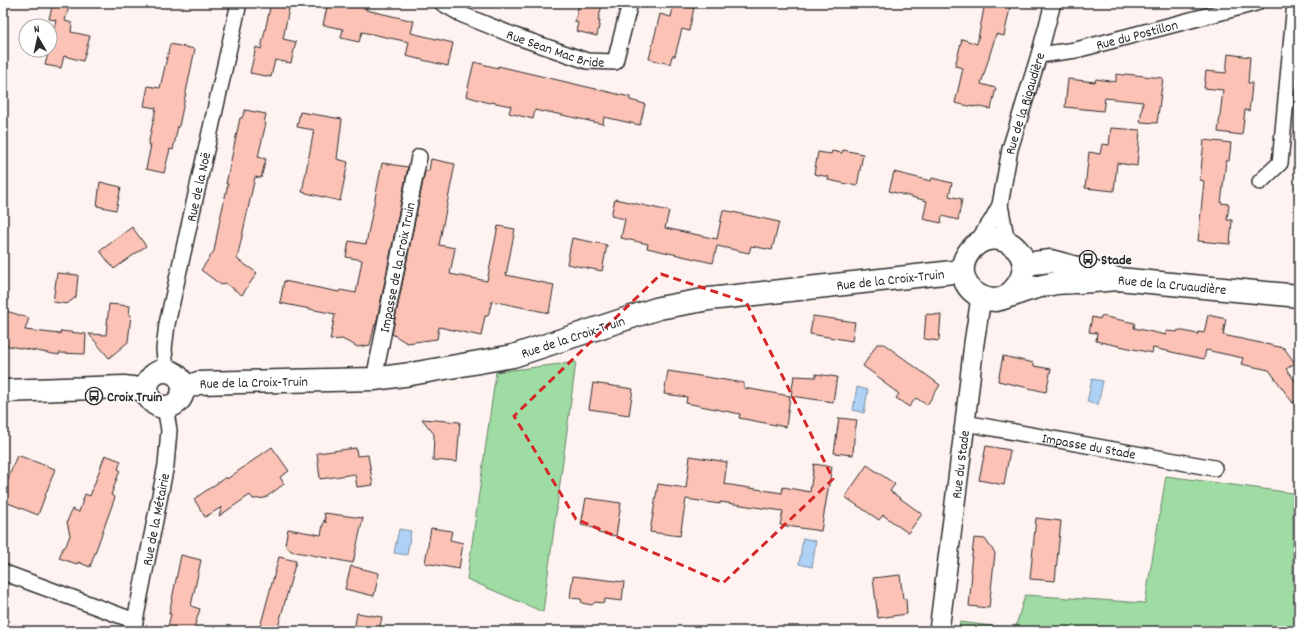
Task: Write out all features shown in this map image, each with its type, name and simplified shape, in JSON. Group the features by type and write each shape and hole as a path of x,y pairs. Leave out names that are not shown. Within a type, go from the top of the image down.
{"main road":[{"path":"1008,296 1016,290 1022,282 1024,264 1020,254 1007,242 996,239 986,240 975,245 968,252 963,262 962,271 965,281 971,290 981,298 997,300 1052,283 1118,280"},
{"name":"Rue de la Cruaudière","path":"1024,264 1051,261 1118,280 1299,296"},
{"name":"Rue de la Croix-Truin","path":"183,389 198,383 374,379 411,374 513,356 659,308 709,299 962,271"},
{"path":"166,371 176,375 180,379 183,389 182,395 176,404 165,407 155,404 148,396 147,390 148,384 154,374 166,371"},
{"path":"3,391 124,387 147,390"}],"street":[{"name":"Rue de la Noë","path":"166,371 164,349 167,324 239,3"},
{"name":"Rue Sean Mac Bride","path":"442,3 463,15 515,36 587,60 615,62 630,3"},
{"name":"Rue de la Rigaudière","path":"975,245 1000,205 1010,149 1039,55 1053,3"},
{"name":"Rue du Postillon","path":"1039,55 1076,50 1256,3"},
{"path":"1260,182 1280,163 1295,3"},
{"name":"Impasse de la Croix Truin","path":"374,379 420,157"},
{"name":"Rue de la Rigaudière","path":"1000,205 1007,242"},
{"name":"Rue du Stade","path":"939,631 974,343 981,298"},
{"name":"Rue de la Métairie","path":"134,626 166,465 169,430 165,407"},
{"name":"Impasse du Stade","path":"965,424 1214,468"},
{"path":"3,571 134,626"}],"highlighted area":[{"path":"661,274 746,302 833,479 723,583 576,519 514,416"}],"green space":[{"path":"576,362 543,612 467,579 496,372"},
{"path":"1166,476 1293,493 1293,585 1299,586 1299,631 959,631 960,622 1015,629 1025,595 1145,603"}],"water":[{"path":"1092,379 1103,381 1098,405 1087,402"},
{"path":"857,387 868,390 864,413 853,410"},
{"path":"399,529 411,531 407,555 394,553"},
{"path":"803,538 816,541 812,567 799,564"}],"building":[{"path":"53,3 70,3 65,21 72,23 71,32 90,36 83,61 64,56 61,68 45,65 47,58 58,58 58,18 49,18"},
{"path":"271,3 290,3 283,39 296,42 291,63 275,60 271,77 250,73 256,47 261,49"},
{"path":"328,3 368,3 366,10 414,21 411,33 453,43 448,66 406,56 409,42 362,32 359,42 341,38 343,29 323,25"},
{"path":"579,3 602,5 598,21 600,21 597,36 576,31 578,23 575,22"},
{"path":"674,3 694,8 689,31 682,29 675,56 672,56 670,64 649,59 660,14 671,17"},
{"path":"985,3 1011,3 1004,36 996,34 981,84 996,88 991,109 955,103 963,68 955,66 962,39 977,44"},
{"path":"170,44 195,49 173,150 170,149 164,173 146,169 151,145 148,145 156,108 144,106 148,86 160,88"},
{"path":"1228,54 1250,57 1248,83 1252,83 1251,95 1249,111 1245,110 1242,135 1218,132 1223,90 1204,88 1206,71 1226,73"},
{"path":"474,62 498,68 498,66 630,97 630,100 645,104 640,125 604,117 603,124 535,110 533,119 509,113 511,106 491,102 489,103 466,96"},
{"path":"1116,74 1163,78 1157,123 1140,122 1143,102 1105,98 1103,111 1065,107 1068,79 1095,82 1096,79 1116,82"},
{"path":"245,110 266,114 264,123 266,123 258,157 266,159 261,178 255,177 237,259 257,273 242,295 225,283 221,285 201,270 214,251 240,118 242,118"},
{"path":"300,112 342,119 337,159 348,162 340,201 302,192 314,130 297,127"},
{"path":"1111,128 1140,130 1137,166 1117,163 1114,191 1085,188 1089,152 1100,154 1102,144 1109,145"},
{"path":"1204,140 1231,143 1229,161 1226,161 1221,203 1229,204 1227,220 1232,220 1230,244 1198,241 1204,181 1200,180"},
{"path":"843,150 863,154 857,186 828,180 829,177 814,174 818,152 831,154 832,151 842,153"},
{"path":"431,159 455,164 439,245 455,248 450,274 487,281 498,226 515,229 506,275 554,285 549,313 492,301 488,316 485,316 481,336 439,327 437,339 407,343 392,334 425,171 429,171"},
{"path":"382,163 408,167 376,325 375,324 370,345 358,347 342,339 330,340 335,314 280,303 284,281 339,292 340,290 356,293 362,260 346,257 349,241 366,244"},
{"path":"894,172 931,181 932,178 952,183 949,196 962,199 958,220 942,216 941,223 923,219 927,201 889,191"},
{"path":"100,182 121,187 116,210 97,206"},
{"path":"615,199 669,211 665,228 717,239 723,210 779,222 772,250 751,246 749,253 717,246 713,263 647,248 648,244 621,238 625,219 611,216"},
{"path":"132,227 146,246 114,269 100,251"},
{"path":"572,238 607,245 602,271 567,264"},
{"path":"57,273 78,275 76,297 67,304 53,302"},
{"path":"109,304 130,306 129,315 131,315 128,342 109,358 89,334 106,335"},
{"path":"3,310 29,318 25,330 60,334 61,331 86,334 85,354 59,353 59,355 3,345"},
{"path":"926,314 941,315 939,341 924,339"},
{"path":"1208,315 1226,319 1223,335 1284,348 1295,363 1286,369 1299,386 1299,399 1293,403 1269,370 1241,364 1243,358 1206,350 1204,359 1153,348 1152,353 1096,341 1097,333 1089,332 1092,317 1100,319 1101,316 1135,323 1134,328 1166,335 1166,331 1177,332 1178,330 1198,334 1198,332 1204,333"},
{"path":"813,316 855,322 852,341 810,334"},
{"path":"877,344 884,344 940,385 927,405 916,398 909,407 896,398 899,394 863,366"},
{"path":"1003,356 1034,363 1034,366 1051,369 1046,392 998,381"},
{"path":"668,371 744,383 744,388 790,396 786,427 739,418 740,414 686,403 687,397 664,394"},
{"path":"816,374 837,377 833,402 791,396 794,376 816,377"},
{"path":"593,383 633,389 629,415 589,409"},
{"path":"839,418 857,420 853,455 834,453"},
{"path":"422,419 460,422 457,462 433,460 434,434"},
{"path":"986,446 1010,450 1004,485 979,480"},
{"path":"272,447 289,471 280,477 284,484 265,498 253,499 250,495 219,516 222,507 205,517 194,499 226,477 227,479"},
{"path":"356,448 357,456 368,455 373,485 357,487 355,474 320,479 317,453"},
{"path":"17,455 55,469 38,515 3,501 3,493"},
{"path":"105,455 121,461 118,469 120,470 111,495 115,497 90,567 78,562 77,564 59,558 70,535 67,522 72,509 79,512 85,494 90,496"},
{"path":"690,456 727,462 724,484 782,493 783,487 810,492 814,464 832,467 821,531 780,525 783,511 686,499 680,536 650,532 658,484 686,488"},
{"path":"867,465 895,484 890,491 922,514 908,533 883,515 879,520 845,497"},
{"path":"586,498 621,503 616,536 598,533 599,529 581,525"},
{"path":"324,513 363,518 353,563 291,551 285,544 288,529 321,535 324,520 326,523"},
{"path":"1036,518 1061,521 1055,581 1030,579"},
{"path":"431,528 452,531 450,540 463,543 459,569 425,563"},
{"path":"974,538 985,539 995,553 989,608 969,606 972,573 970,572"},
{"path":"181,555 201,560 191,606 200,609 193,631 167,631 171,614 169,614"},
{"path":"279,557 296,561 277,631 259,631"},
{"path":"351,566 379,573 374,596 345,589"},
{"path":"900,575 903,599 906,599 907,614 878,618 873,578"},
{"path":"573,576 624,582 622,601 605,599 604,603 595,602 592,605 582,603 581,599 570,598"},
{"path":"357,613 382,617 379,631 354,631"}],"place":[{"name":"Stade","path":"1088,259"},
{"name":"Croix Truin","path":"94,396"}]}
